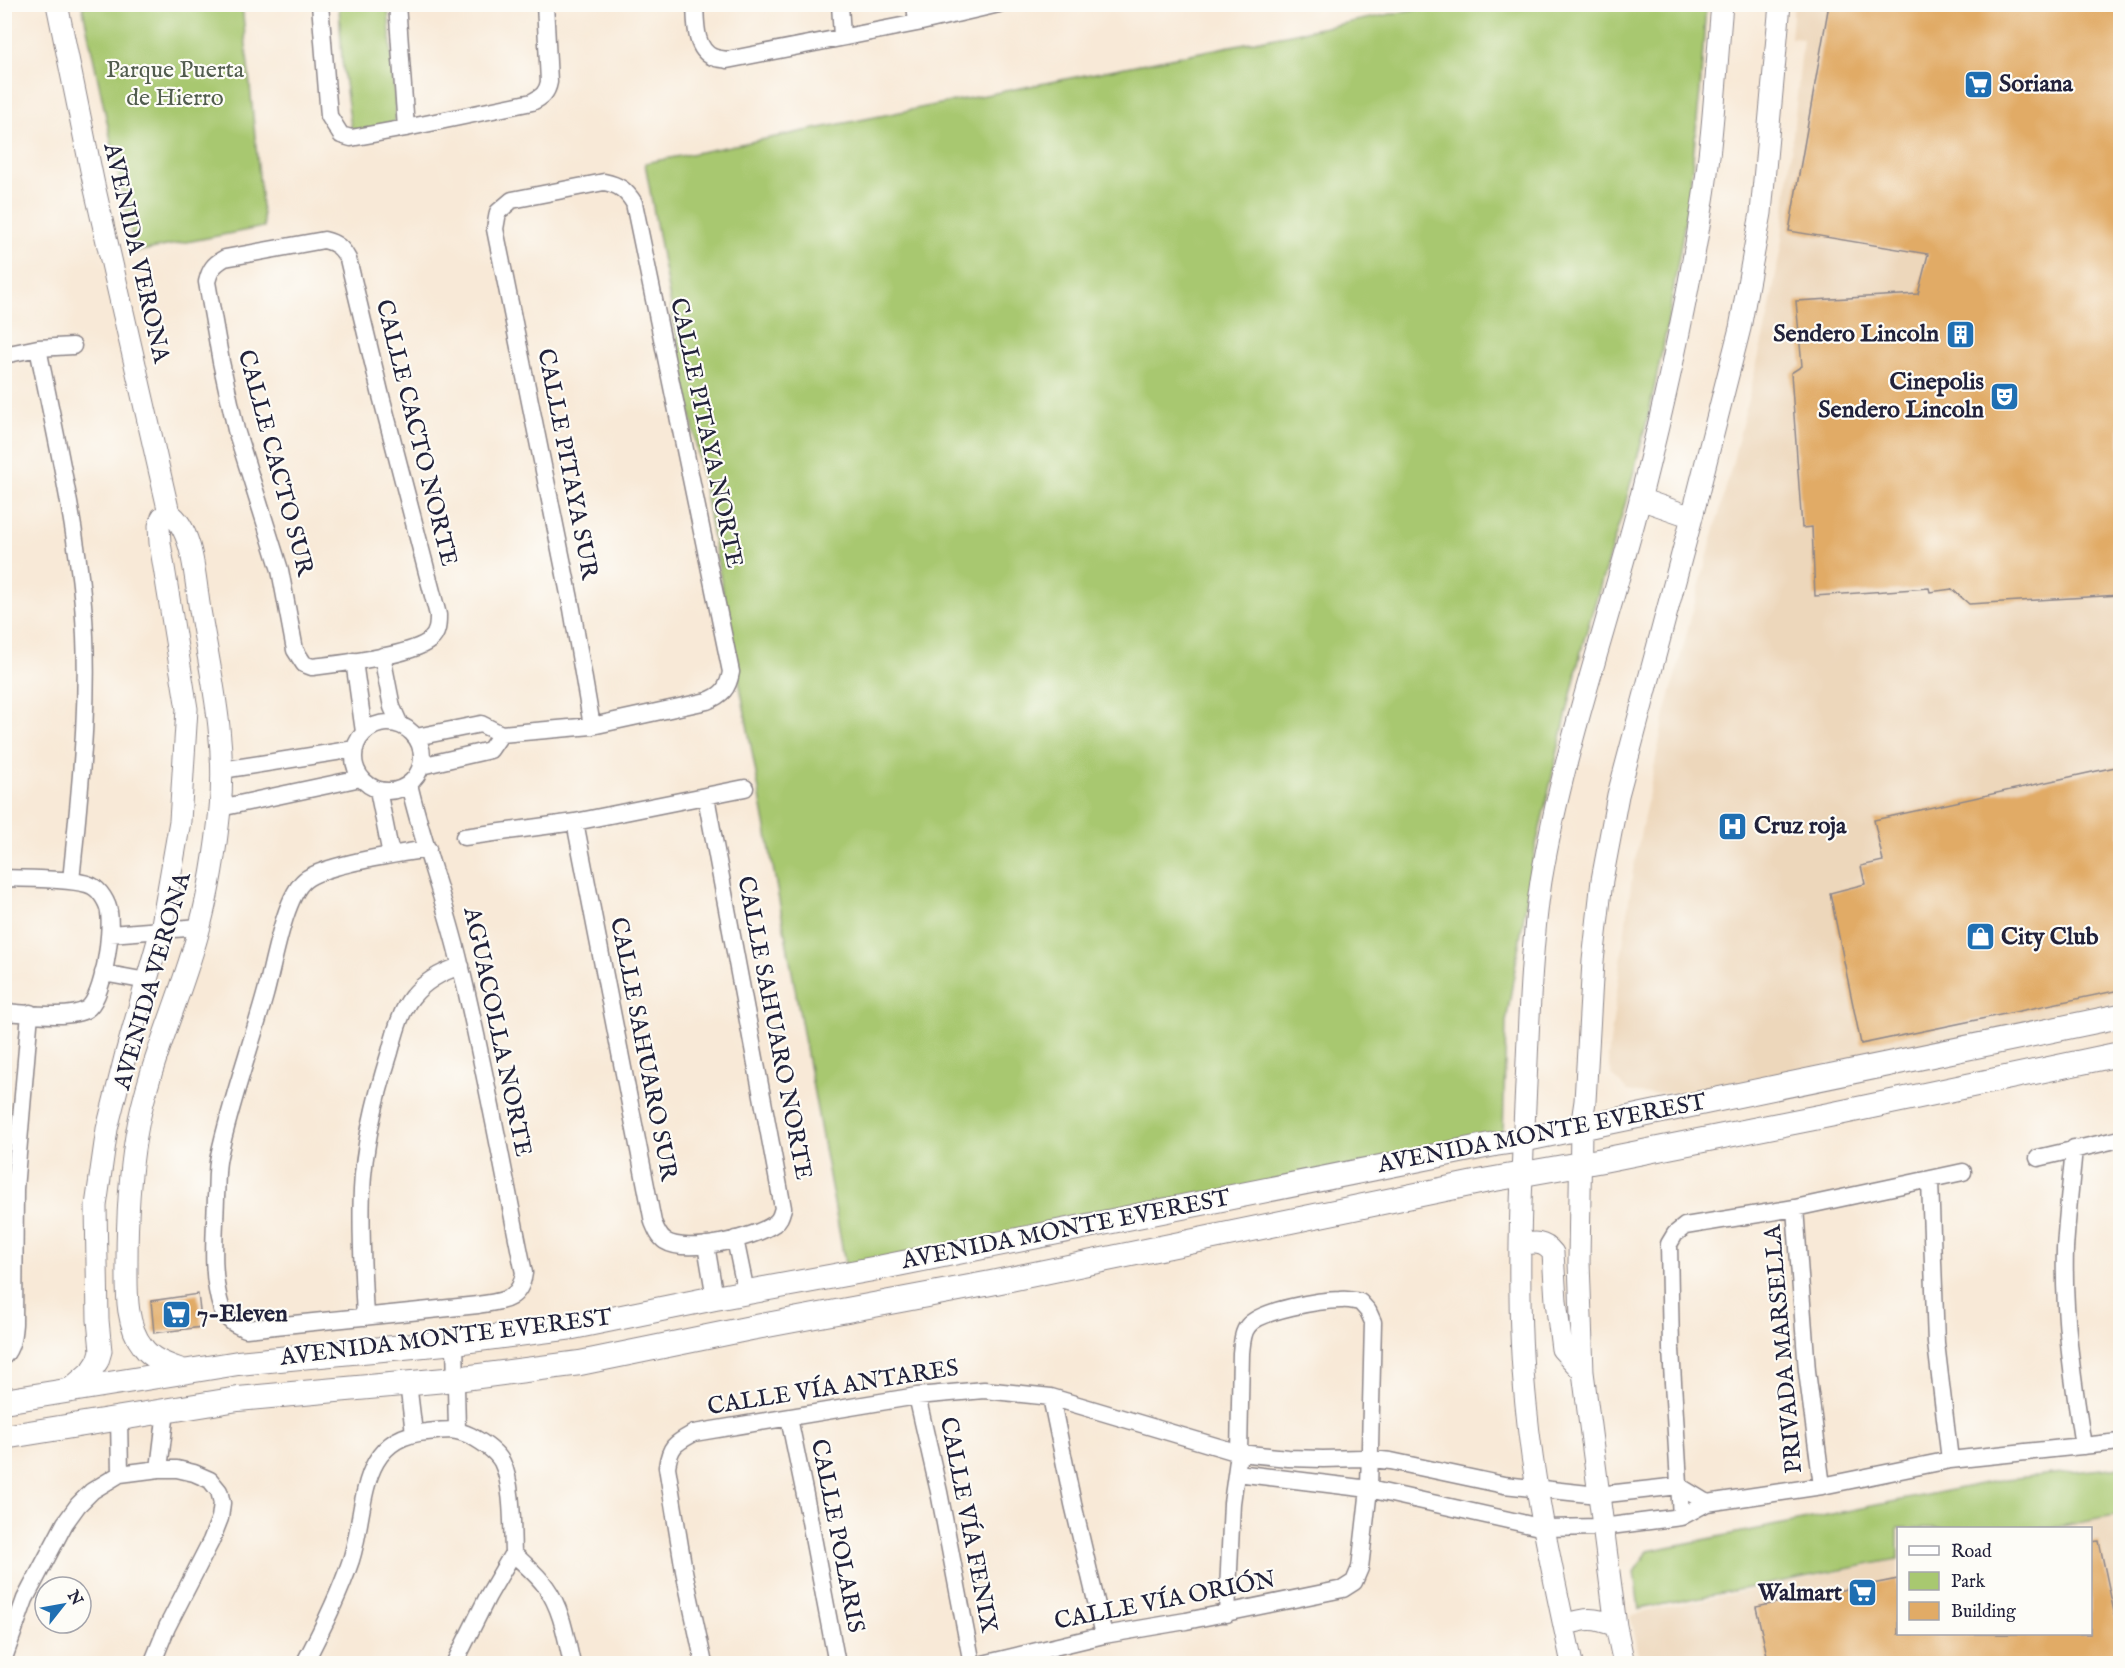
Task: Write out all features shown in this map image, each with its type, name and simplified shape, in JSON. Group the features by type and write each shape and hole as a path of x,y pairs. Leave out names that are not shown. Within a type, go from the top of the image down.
{"main road":[{"name":"AVENIDA MONTE EVEREST","path":"4,1401 186,1371 573,1327 1522,1140 2110,1018"},
{"path":"2110,1018 2113,1055"},
{"name":"AVENIDA MONTE EVEREST","path":"4,1437 238,1398 456,1379 580,1363 991,1283 1521,1174 1825,1116 2113,1055"},
{"path":"746,1292 751,1328"},
{"path":"281,1359 284,1395"}],"street":[{"name":"AVENIDA VERONA","path":"57,4 94,185 169,513 177,518 184,528 191,557 218,720 222,770 220,808 210,875 200,927 154,1065 136,1134 127,1211 129,1314 137,1337 147,1352 165,1364 186,1371"},
{"path":"320,4 329,116 334,128 341,135 351,138 532,102 541,97 547,91 549,82 544,4"},
{"path":"398,4 406,128"},
{"path":"695,4 696,32 702,46 712,57 727,60 916,23 999,4"},
{"path":"840,4 842,37"},
{"path":"915,4 916,23"},
{"path":"1572,1664 1544,1528 1526,1405 1520,1245 1522,1140 1531,973 1541,884 1561,784 1640,499 1678,337 1703,205 1722,4"},
{"path":"1624,1664 1616,1626 1582,1372 1581,1128 1585,1101 1593,961 1602,880 1618,795 1740,328 1761,213 1780,4"},
{"name":"CALLE PITAYA NORTE","path":"498,212 512,200 604,182 617,184 627,191 634,203 730,672 728,686 720,696 707,701 592,726"},
{"name":"CALLE PITAYA SUR","path":"498,212 495,229 569,597 592,726"},
{"name":"CALLE CACTO NORTE","path":"209,272 215,263 225,258 324,240 334,242 348,259 438,615 437,630 431,640 419,646 382,656"},
{"name":"CALLE CACTO SUR","path":"209,272 208,295 220,362 236,430 280,570 295,650 304,664 312,667 354,661"},
{"path":"4,355 38,348 73,346"},
{"path":"38,348 72,518 83,604 86,670 84,747 71,881"},
{"path":"1640,499 1692,518"},
{"name":"AVENIDA VERONA","path":"69,1390 92,1370 101,1351 98,1320 96,1206 102,1162 107,1129 125,1057 161,930 180,820 187,709 160,543 159,526 162,517 169,513"},
{"path":"364,732 354,661 382,656 392,707 400,725"},
{"path":"381,724 400,725 416,737 423,756 422,766 410,784 400,790 389,792 378,790 361,778 356,769 355,749 364,732 372,727 381,724"},
{"path":"416,737 481,724 501,734 592,726"},
{"path":"422,766 490,750 501,734"},
{"path":"222,770 355,749"},
{"path":"220,808 361,778"},
{"name":"AGUACOLLA NORTE","path":"365,1317 506,1300 517,1292 524,1274 461,966 444,900 418,823 410,784"},
{"path":"464,837 574,822 745,788"},
{"path":"378,790 391,855"},
{"name":"CALLE SAHUARO NORTE","path":"706,796 783,1208 780,1218 774,1223 720,1242"},
{"name":"CALLE SAHUARO SUR","path":"574,822 653,1222 657,1232 672,1245 720,1242"},
{"path":"428,849 323,871 306,879 295,891 235,1092 218,1159 215,1277 223,1311 232,1324 246,1329 365,1317 362,1190 368,1141 378,1092 398,1027 410,1000 434,976 461,966"},
{"path":"4,878 71,881 92,886 102,895 109,910 110,934 96,997 87,1008 73,1014 4,1012"},
{"path":"110,934 200,927"},
{"path":"103,973 147,981"},
{"path":"4,1356 7,1354 14,1324 15,1190 30,1014"},
{"path":"2038,1158 2121,1139"},
{"path":"2074,1148 2065,1250 2066,1305 2069,1353 2083,1446"},
{"path":"1680,1517 1671,1349 1669,1244 1675,1234 1685,1226 1795,1208 1963,1172"},
{"path":"1930,1180 1936,1343 1950,1460"},
{"name":"PRIVADA MARSELLA","path":"1795,1208 1807,1371 1822,1486"},
{"path":"720,1242 746,1292"},
{"path":"715,1298 720,1242"},
{"path":"1520,1245 1541,1243 1553,1254 1562,1349 1582,1372"},
{"path":"1227,1614 1232,1503 1239,1453 1241,1353 1247,1327 1257,1318 1273,1311 1344,1299 1360,1302 1368,1311 1373,1322 1370,1489"},
{"path":"98,1320 129,1314"},
{"path":"455,1342 457,1430"},
{"path":"408,1383 414,1433"},
{"name":"CALLE VÍA ANTARES","path":"704,1664 684,1571 667,1467 669,1452 680,1441 694,1433 917,1396 984,1390 1051,1397 1239,1453 1288,1458 1370,1459 1411,1464 1473,1479 1538,1490 1598,1495 1678,1486"},
{"name":"CALLE VÍA FENIX","path":"917,1396 939,1491 972,1664"},
{"path":"1051,1397 1104,1635"},
{"path":"151,1470 166,1411"},
{"path":"119,1417 120,1474"},
{"name":"CALLE POLARIS","path":"789,1418 806,1495 837,1664"},
{"path":"304,1664 323,1627 352,1557 367,1479 378,1458 394,1442 414,1433 457,1430 476,1439 502,1462 508,1486 513,1552 454,1664"},
{"path":"1237,1473 1370,1489 1544,1528 1602,1527 1680,1517 1707,1503 1822,1486 1950,1460 2121,1442"},
{"path":"4,1658 25,1599 65,1523 78,1505 92,1491 120,1474 177,1469 210,1480 219,1491 222,1503 220,1518 211,1540 167,1627 152,1664"},
{"path":"1678,1486 1707,1503"},
{"name":"CALLE VÍA ORIÓN","path":"983,1664 1104,1635 1227,1614 1344,1589 1354,1582 1360,1568 1370,1489"},
{"path":"513,1552 546,1586 554,1599 572,1664"},
{"path":"1564,1625 1586,1619 1598,1619 1616,1626"}],"shaded area":[{"name":"Sendero Lincoln","path":"1794,5 2120,5 2120,1004 1750,1080 1682,1092 1638,1093 1628,1091 1612,1076 1608,1058 1633,870 1665,714 1732,465 1768,318 1781,246 1803,39 1791,38"},
{"path":"2120,1515 2120,1663 1641,1663 1630,1615 1897,1560 1897,1635 2092,1635 2092,1527 2061,1527"}],"green space":[{"name":"Parque Puerta de Hierro","path":"82,5 242,5 264,227 135,252"},
{"path":"339,5 388,5 396,117 391,130 363,136 351,127 342,61"},
{"path":"1436,5 1706,5 1689,197 1666,332 1648,417 1626,501 1583,643 1535,850 1506,1022 1503,1135 846,1269 645,163"},
{"path":"2120,1467 2120,1515 2058,1527 1897,1527 1897,1559 1639,1609 1634,1572 1648,1551 2006,1479"}],"building":[{"name":"Sendero Lincoln","path":"1829,4 2120,4 2120,595 1969,604 1952,589 1930,592 1929,588 1815,596 1812,527 1802,528 1791,373 1802,366 1796,301 1918,294 1928,254 1789,231"},
{"name":"City Club","path":"2120,766 2120,990 1861,1044 1830,893 1865,884 1861,866 1883,861 1874,820"},
{"name":"7-Eleven","path":"198,1294 202,1327 154,1333 151,1301"},
{"name":"Walmart","path":"2099,1541 2120,1640 2120,1664 1769,1664 1756,1607 1897,1579 1897,1635 2092,1635 2092,1542"}],"place":[{"name":"Soriana","path":"1978,84"},
{"name":"Sendero Lincoln","path":"1960,334"},
{"name":"Cinepolis Sendero Lincoln","path":"2005,396"},
{"name":"Cruz roja","path":"1733,826"},
{"name":"City Club","path":"1980,937"},
{"name":"7-Eleven","path":"176,1314"},
{"name":"Walmart","path":"1863,1593"}]}
